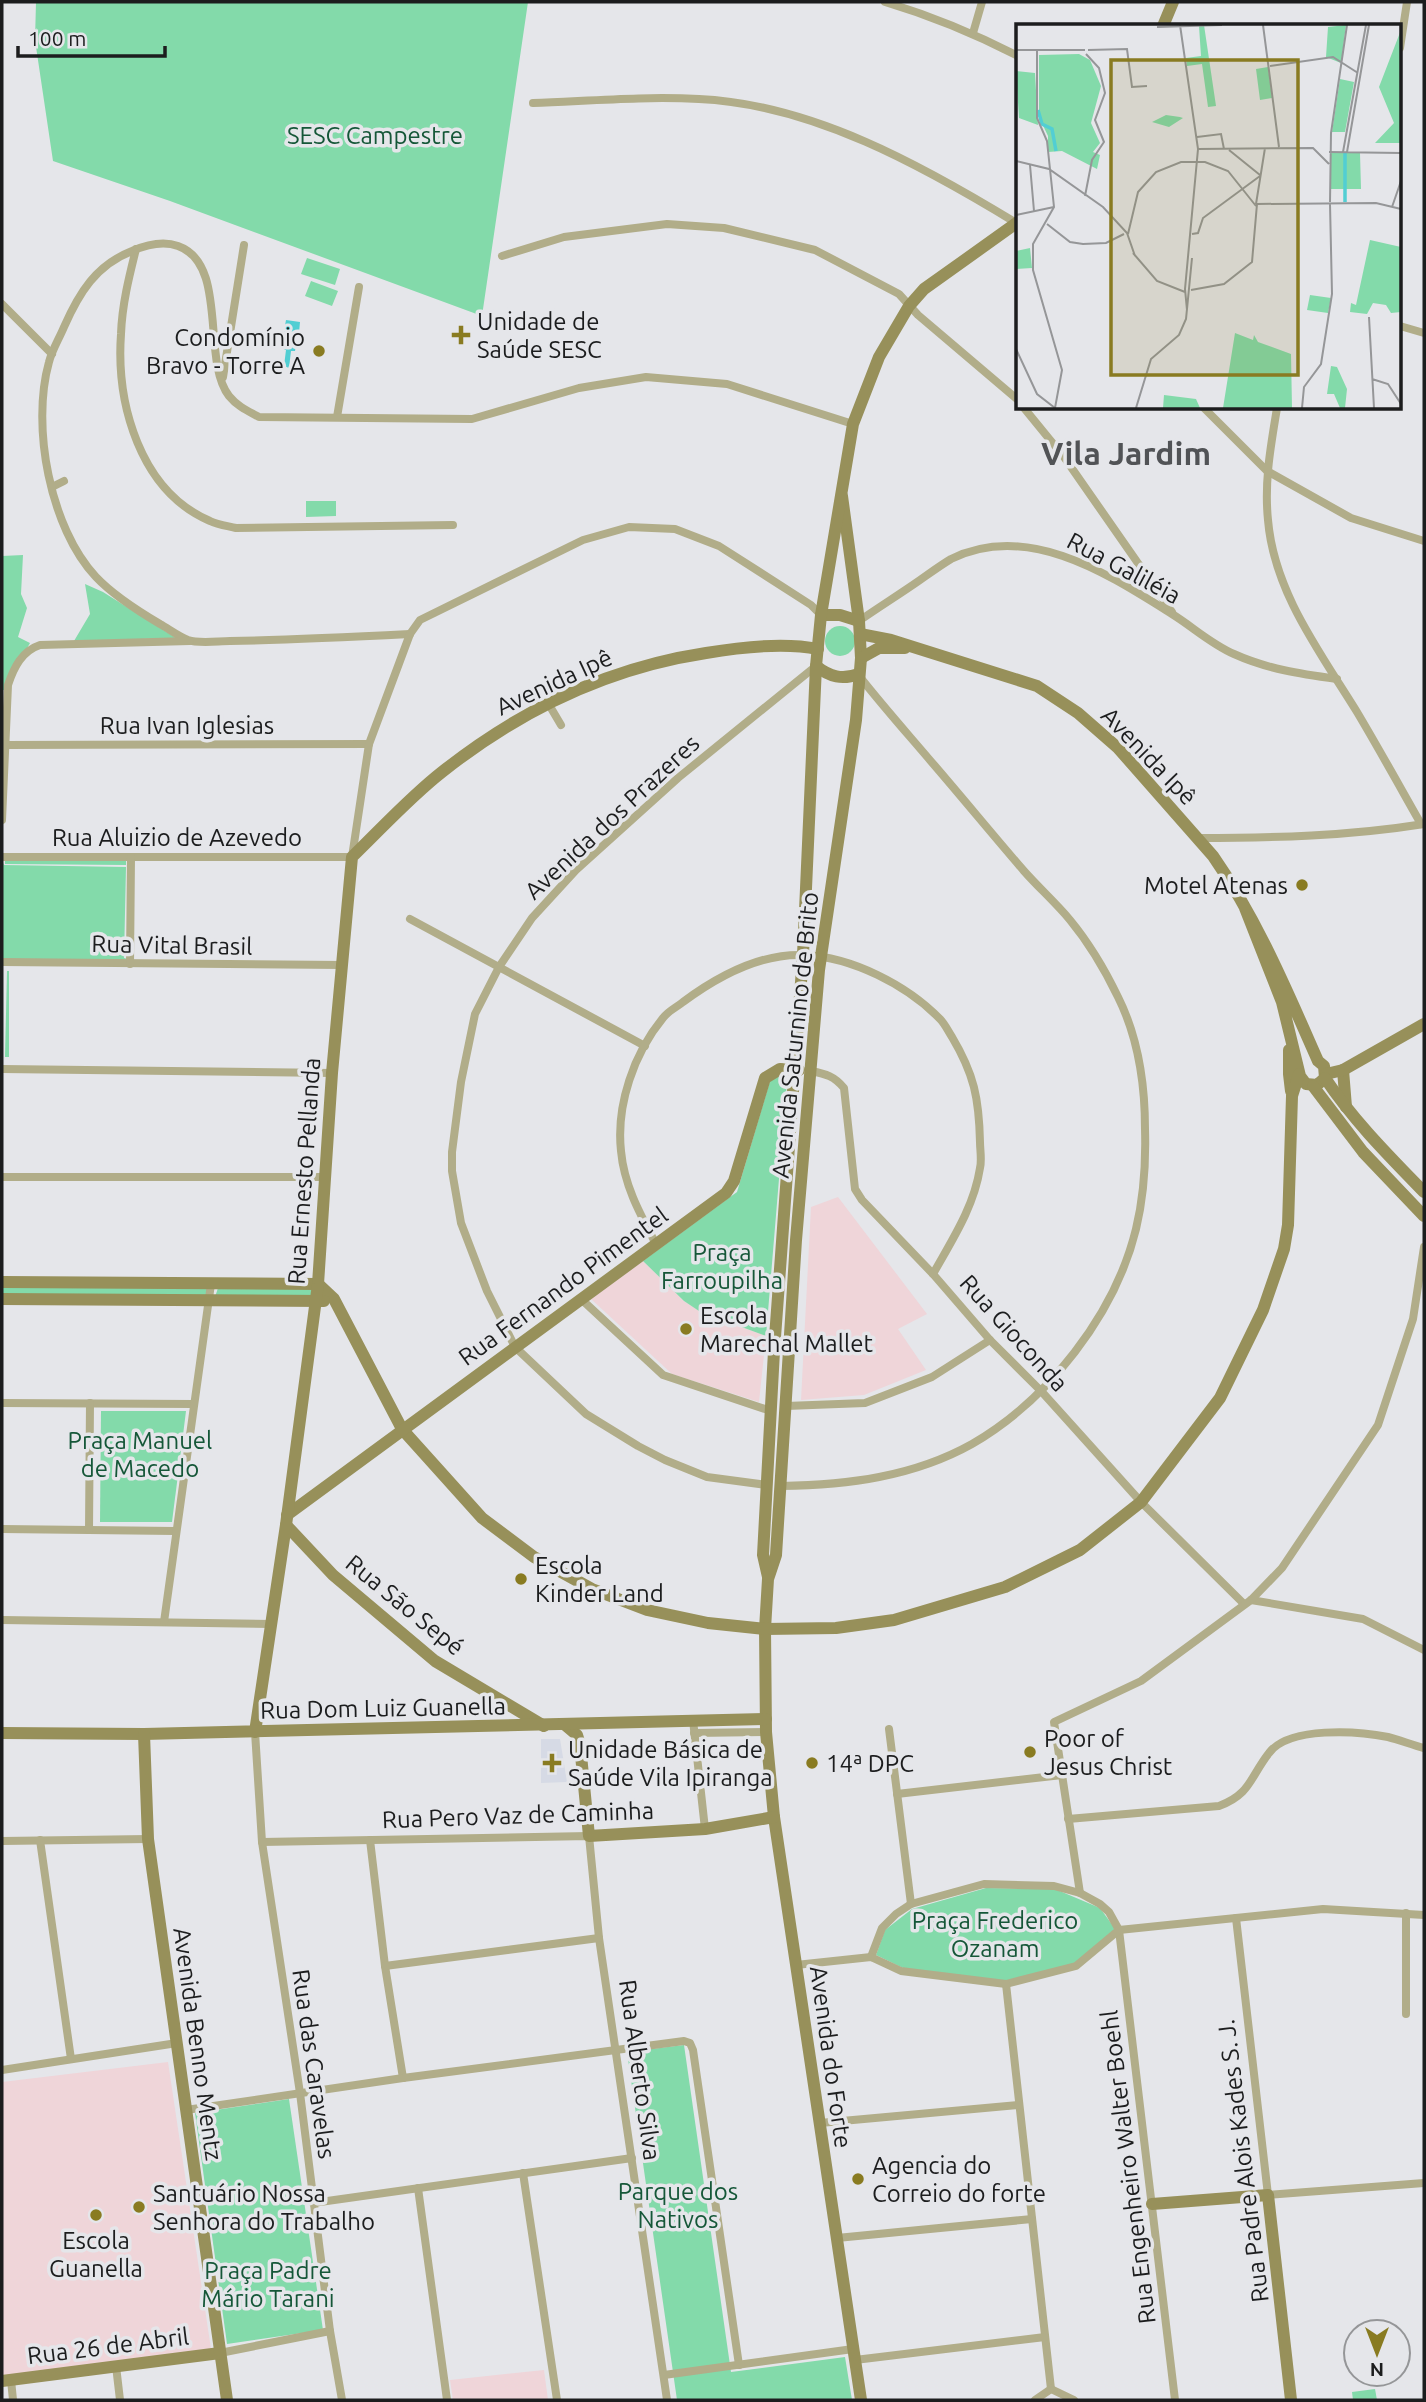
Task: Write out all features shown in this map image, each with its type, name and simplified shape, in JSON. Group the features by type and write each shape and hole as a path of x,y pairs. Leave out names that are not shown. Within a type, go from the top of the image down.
{"main road":[{"path":"1164,24 1172,2"},
{"name":"Avenida Saturnino de Brito","path":"768,1579 763,1555 803,955 816,667 821,615 853,424 879,357 909,306 924,289 1016,224"},
{"name":"Avenida Saturnino de Brito","path":"766,1725 765,1629 768,1579 776,1555 796,1240 821,957 856,720 861,657 860,628 842,496"},
{"name":"Avenida Ipê","path":"821,615 840,615 860,628 912,648 975,664 1037,685 1078,713 1118,748 1198,838 1226,874 1262,937 1318,1061"},
{"name":"Avenida Ipê","path":"352,856 440,773 500,730 597,680 654,662 720,650 804,646 818,649"},
{"name":"Avenida Ipê","path":"861,657 879,648 912,648"},
{"path":"816,667 826,675 837,677 859,674"},
{"name":"Rua Ernesto Pellanda","path":"255,1732 287,1520 318,1284 332,1073 352,856"},
{"name":"Avenida Ipê","path":"1245,908 1282,1002 1300,1072"},
{"path":"1292,1100 1318,1081 1343,1070 1424,1024"},
{"path":"2,1282 318,1284 334,1298 402,1429 482,1518 534,1557 592,1589 647,1610 708,1623 765,1629 836,1628 894,1620 1005,1587 1080,1550 1141,1502 1220,1398 1264,1310 1284,1249 1288,1225 1292,1100 1289,1074 1290,1040"},
{"path":"1292,1100 1300,1072 1308,1060 1318,1061 1324,1066 1318,1081"},
{"name":"Rua Fernando Pimentel","path":"287,1520 402,1429 726,1194 731,1188 765,1078 780,1069 811,1071"},
{"path":"1343,1070 1346,1107"},
{"path":"1300,1072 1302,1081 1318,1081 1346,1107 1424,1192"},
{"path":"1318,1081 1363,1152 1424,1216"},
{"path":"2,1299 315,1302 334,1298"},
{"path":"771,1410 786,1411"},
{"name":"Rua São Sepé","path":"287,1520 333,1575 435,1661 544,1726"},
{"path":"564,1724 577,1735 580,1745"},
{"name":"Rua Dom Luiz Guanella","path":"2,1733 144,1734 564,1724 694,1727 766,1725"},
{"path":"580,1745 583,1733 591,1724"},
{"name":"Avenida do Forte","path":"766,1725 774,1817 861,2400"},
{"name":"Avenida Benno Mentz","path":"144,1734 148,1839 226,2400"},
{"name":"Rua Alberto Silva","path":"580,1745 589,1836"},
{"name":"Rua Pero Vaz de Caminha","path":"589,1836 705,1829 774,1817"},
{"path":"1152,2204 1268,2195"},
{"name":"Rua Padre Alois Kades S. J.","path":"1268,2195 1291,2400"},
{"name":"Rua 26 de Abril","path":"6,2381 219,2353"}],"street":[{"path":"885,2 973,33 1016,55"},
{"path":"973,33 982,2"},
{"path":"1402,35 1407,2"},
{"path":"533,103 699,99 780,110 873,145 936,176 1016,222"},
{"path":"502,256 564,237 667,224 700,225 747,232 815,250 899,294 909,306 1016,398"},
{"path":"190,641 131,606 96,577 71,540 52,487 44,449 46,377 52,354 72,308 96,273 115,258 136,249 163,244 179,246 200,265 210,298 215,353 222,381 228,395 242,408 260,417 472,419 579,388 646,377 727,384 853,424"},
{"path":"222,381 244,245"},
{"path":"136,249 120,335 121,381 130,424 142,452 157,481 187,509 212,522 236,528 453,525"},
{"path":"337,417 359,287"},
{"path":"2,304 52,354"},
{"path":"1402,327 1424,333"},
{"path":"1026,410 1064,457 1173,615"},
{"path":"1207,410 1267,471 1351,518 1424,541"},
{"path":"1198,838 1314,836 1423,824 1296,613 1278,569 1268,520 1267,471 1277,410"},
{"path":"52,487 64,481"},
{"name":"Rua Ernesto Pellanda","path":"352,856 369,744 410,634 420,620 583,540 629,527 675,529 719,546 811,605 821,615"},
{"name":"Rua Galiléia","path":"860,628 952,559 981,549 1015,546 1047,550 1079,561 1173,615 1212,643 1235,655 1287,672 1337,679"},
{"path":"2,820 8,685 20,659 33,647 410,634"},
{"name":"Avenida dos Prazeres","path":"767,1485 707,1477 638,1446 586,1414 515,1347 487,1291 461,1223 452,1171 461,1082 475,1014 499,967 531,918 576,870 677,778 816,667"},
{"path":"781,1486 857,1482 935,1461 981,1438 1042,1392 1084,1339 1121,1272 1135,1233 1143,1189 1146,1151 1144,1094 1133,1037 1118,997 1099,962 1070,920 1026,873 859,674"},
{"path":"548,704 561,725"},
{"name":"Rua Ivan Iglesias","path":"6,745 369,744"},
{"path":"130,964 131,856"},
{"name":"Rua Aluizio de Azevedo","path":"2,857 352,856"},
{"path":"410,919 645,1046"},
{"path":"656,1244 630,1194 623,1167 620,1135 627,1090 645,1046 664,1016 707,985 752,963 803,955 821,957 865,970 906,991 942,1020 967,1063 979,1106 981,1166 969,1209 933,1273"},
{"name":"Rua Vital Brasil","path":"2,962 342,965"},
{"path":"2,1069 332,1073"},
{"name":"Rua Gioconda","path":"811,1071 828,1074 837,1079 844,1088 855,1189 858,1195 933,1273 990,1340 1042,1392 1141,1502 1247,1602"},
{"path":"2,1177 326,1177"},
{"path":"1080,1893 1054,1722 1141,1681 1247,1602 1282,1568 1378,1425 1413,1319 1424,1253"},
{"path":"164,1622 211,1284"},
{"path":"581,1299 663,1375 771,1410"},
{"path":"786,1411 865,1403 932,1377 990,1340"},
{"path":"2,1403 194,1404"},
{"path":"89,1530 90,1403"},
{"path":"2,1530 175,1531"},
{"path":"1247,1602 1363,1619 1424,1650"},
{"path":"2,1620 272,1624"},
{"path":"694,1727 705,1829"},
{"path":"889,1729 911,1905"},
{"name":"Rua das Caravelas","path":"255,1732 262,1843 342,2400"},
{"path":"1068,1819 1219,1806 1235,1800 1247,1788 1268,1754 1281,1741 1314,1735 1369,1735 1388,1737 1424,1748"},
{"path":"897,1794 1062,1775"},
{"name":"Rua Pero Vaz de Caminha","path":"262,1843 589,1836"},
{"name":"Rua Alberto Silva","path":"589,1836 599,1938 667,2400"},
{"path":"2,1841 148,1839"},
{"path":"40,1840 71,2059"},
{"path":"370,1840 403,2078"},
{"path":"872,1957 882,1928 896,1914 911,1905 984,1884 1054,1886 1080,1893 1109,1912 1119,1930"},
{"path":"796,1965 872,1957 901,1971 1006,1984 1076,1966 1119,1930 1323,1909 1424,1914"},
{"path":"1406,1913 1406,2014"},
{"name":"Rua Padre Alois Kades S. J.","path":"1236,1918 1268,2195"},
{"name":"Rua Engenheiro Walter Boehl","path":"1119,1930 1175,2400"},
{"path":"386,1966 599,1938"},
{"path":"1006,1984 1051,2389"},
{"path":"186,2110 403,2078 684,2041 690,2043 739,2365"},
{"path":"2,2070 177,2043"},
{"path":"820,2123 1019,2105"},
{"path":"313,2203 632,2158"},
{"path":"523,2173 557,2400"},
{"path":"1268,2195 1424,2183"},
{"path":"418,2188 447,2400"},
{"path":"837,2238 1032,2219"},
{"path":"219,2353 330,2331"},
{"path":"664,2375 739,2365 1045,2337"},
{"path":"116,2366 120,2400"},
{"path":"6,2381 13,2400"},
{"path":"1035,2400 1051,2389"},
{"path":"1051,2389 1074,2400"}],"shaded area":[{"path":"838,1197 927,1314 898,1329 926,1370 864,1395 801,1400 811,1207"},
{"name":"Escola Marechal Mallet","path":"643,1261 684,1301 717,1322 720,1319 766,1336 759,1402 672,1374 591,1299"},
{"name":"Unidade Básica de Saúde Vila Ipiranga","path":"541,1739 560,1739 567,1782 541,1783"},
{"name":"Escola Guanella","path":"168,2062 211,2349 2,2377 2,2082"},
{"path":"544,2370 548,2400 453,2400 450,2380"}],"green space":[{"name":"SESC Campestre","path":"36,2 528,2 482,316 170,201 53,161 35,40"},
{"path":"307,258 340,269 335,285 301,274"},
{"path":"311,281 338,291 332,306 305,296"},
{"path":"306,501 336,501 336,516 306,517"},
{"path":"23,555 21,594 27,608 18,637 30,643 2,690 2,556"},
{"path":"85,584 103,592 176,638 74,641 90,614"},
{"path":"840,626 851,630 855,641 851,652 840,656 829,652 825,641 829,630"},
{"path":"126,859 126,865 5,864 5,860"},
{"path":"2,860 4,865 126,867 124,958 128,959 128,963 4,960"},
{"path":"7,971 9,1057 5,1057"},
{"name":"Praça Farroupilha","path":"779,1076 787,1082 766,1336 720,1319 717,1323 684,1301 643,1261 737,1192 770,1081"},
{"path":"2,1285 207,1286 207,1298 2,1296"},
{"path":"315,1286 313,1300 215,1297 218,1288"},
{"name":"Praça Manuel de Macedo","path":"101,1411 186,1411 172,1522 100,1522"},
{"name":"Praça Frederico Ozanam","path":"986,1888 1055,1889 1100,1908 1116,1930 1075,1967 1007,1981 903,1968 876,1955 885,1930 912,1909"},
{"name":"Parque dos Nativos","path":"684,2045 731,2372 845,2357 852,2400 677,2400 627,2052"},
{"name":"Praça Padre Mário Tarani","path":"289,2099 323,2330 227,2344 195,2113"},
{"path":"1375,2389 1377,2400 1353,2400 1352,2392"}],"water":[{"path":"286,320 300,322 299,333 289,332 288,339 293,340 292,345 296,346 295,351 291,351 289,368 284,366 286,350 281,348"}],"place":[{"name":"Unidade de Saúde SESC","path":"461,335"},
{"name":"Condomínio Bravo - Torre A","path":"319,351"},
{"name":"Motel Atenas","path":"1302,885"},
{"name":"Escola Marechal Mallet","path":"686,1329"},
{"name":"Escola Kinder Land","path":"521,1579"},
{"name":"Poor of Jesus Christ","path":"1030,1752"},
{"name":"Unidade Básica de Saúde Vila Ipiranga","path":"552,1763"},
{"name":"14ª DPC","path":"812,1763"},
{"name":"Agencia do Correio do forte","path":"858,2179"},
{"name":"Santuário Nossa Senhora do Trabalho","path":"139,2207"},
{"name":"Escola Guanella","path":"96,2215"}],"district":[{"name":"Vila Jardim","path":"1126,453"}]}
